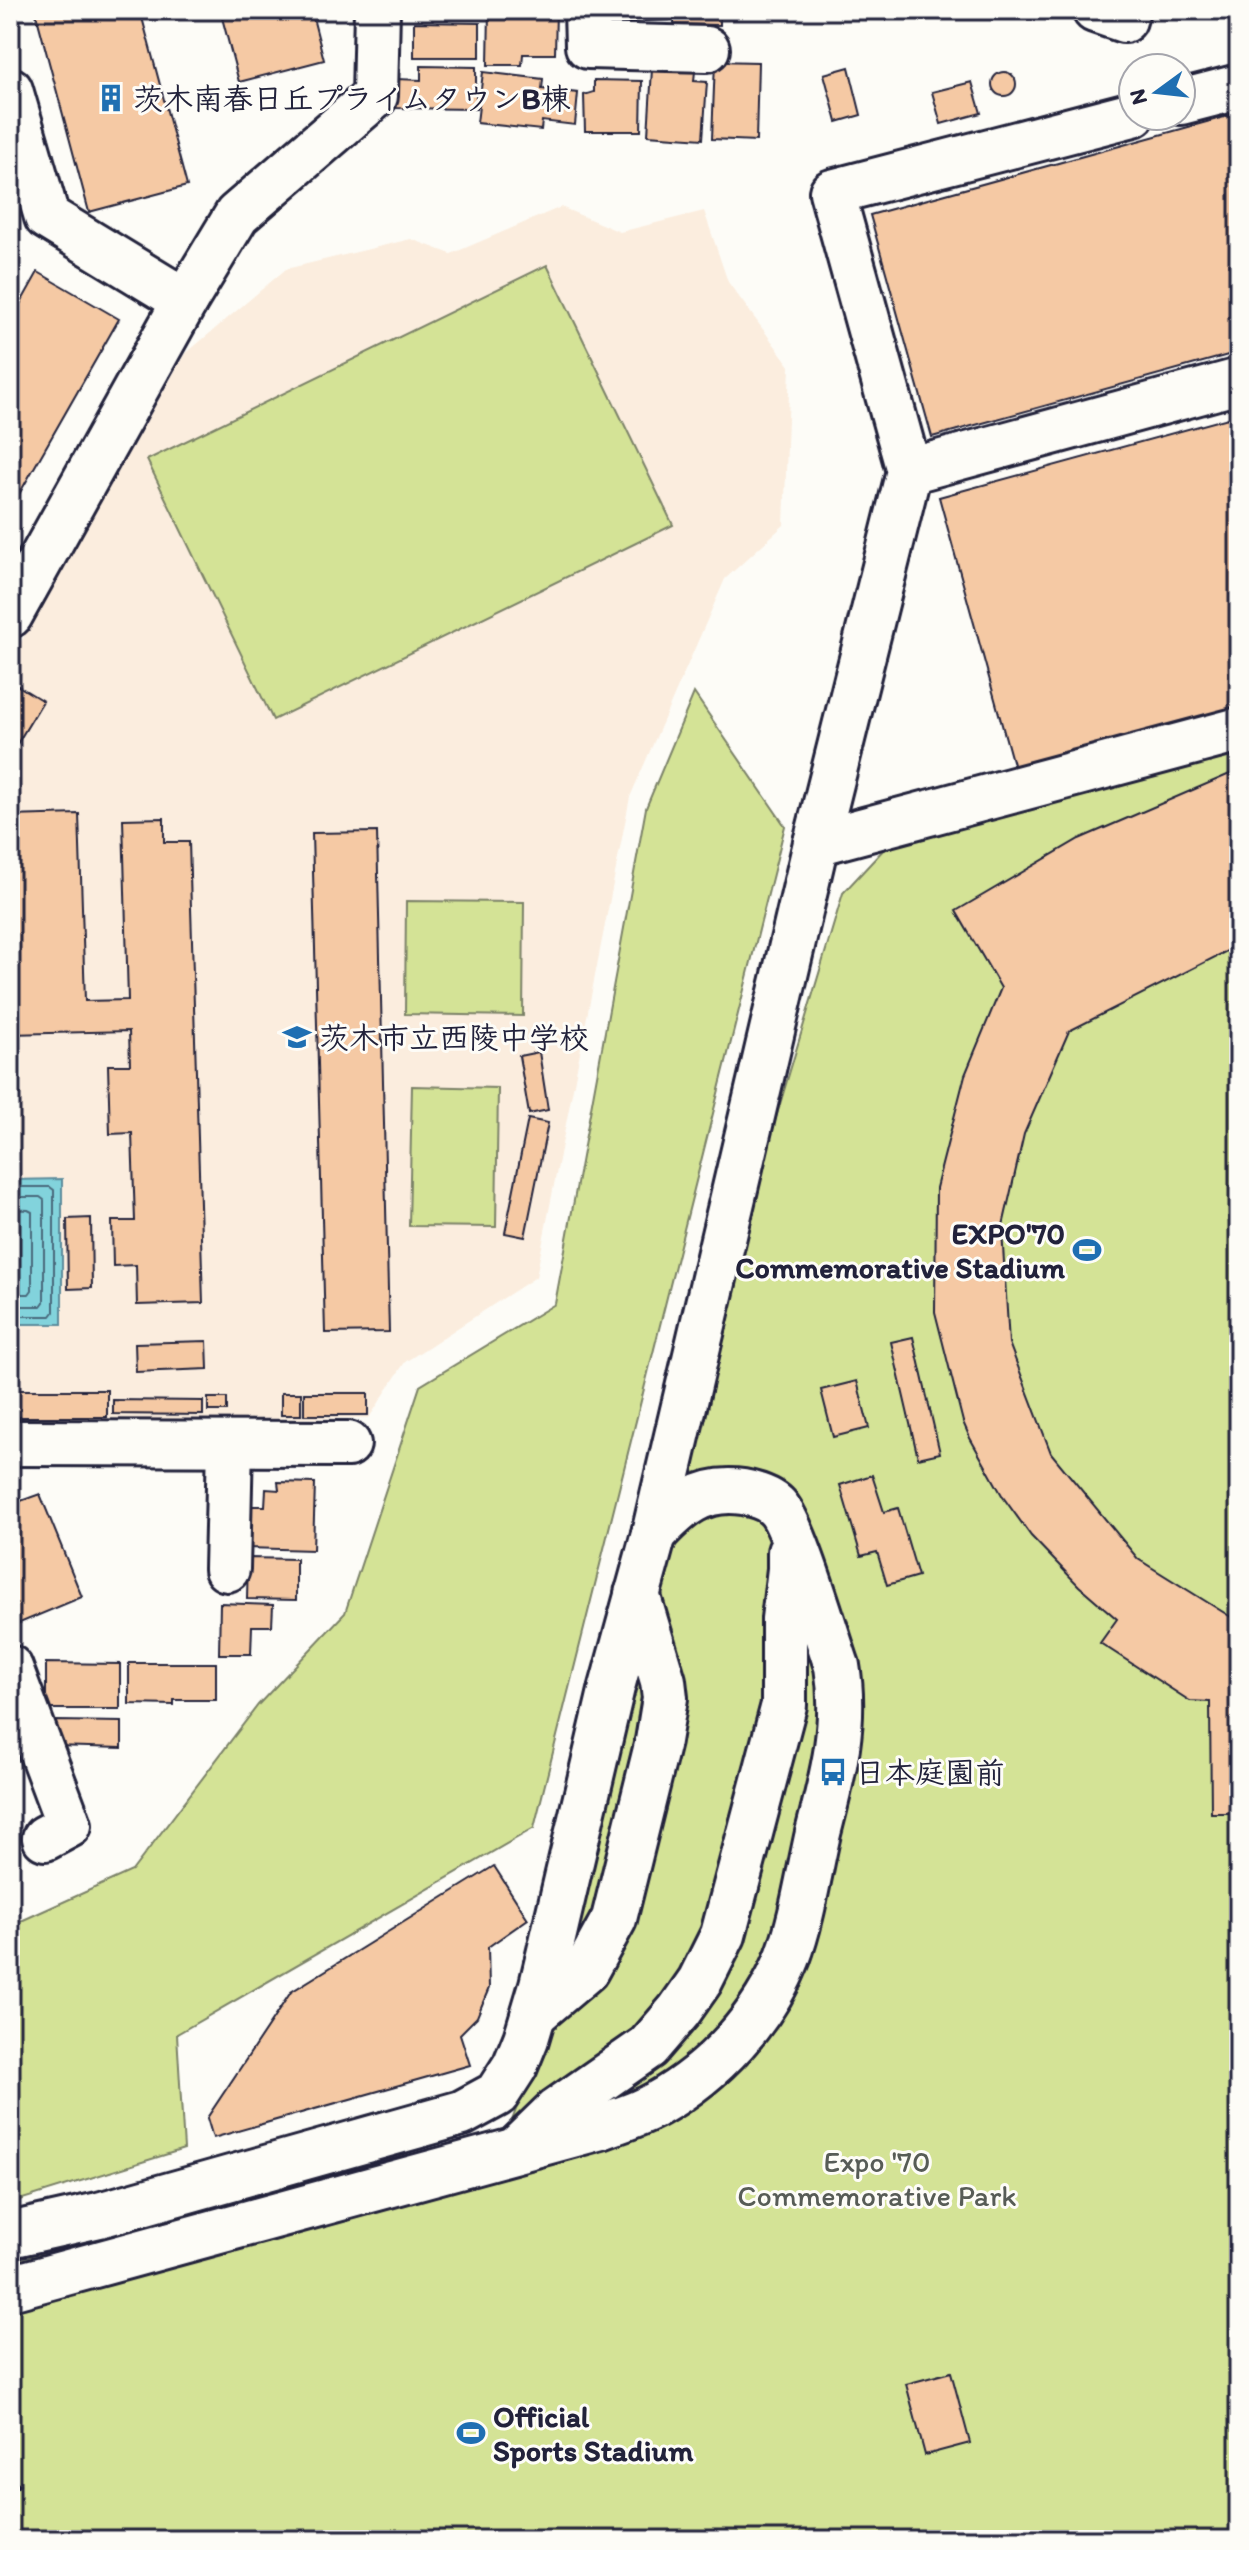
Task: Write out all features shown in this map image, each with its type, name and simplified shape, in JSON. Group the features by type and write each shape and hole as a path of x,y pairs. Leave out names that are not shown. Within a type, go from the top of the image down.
{"street":[{"path":"10,615 185,301 237,215 375,96 377,10"},
{"path":"587,10 588,46 707,49"},
{"path":"1095,10 1124,20 1127,10"},
{"path":"1197,98 1239,87"},
{"path":"10,90 47,217 185,301"},
{"path":"10,2235 99,2215 462,2113 486,2102 506,2083 534,2014 654,1534 816,843 909,471 832,192 1117,118"},
{"path":"909,471 1239,381"},
{"path":"816,843 1239,730"},
{"path":"10,1443 348,1444"},
{"path":"227,1569 230,1444"},
{"path":"10,2288 601,2127 656,2105 694,2080 731,2047 769,1995 788,1956 836,1762 840,1740 841,1687 837,1666 789,1530 777,1506 754,1494 710,1491 687,1504 654,1534"},
{"path":"513,2152 556,2111 648,2047 700,1981 723,1935 784,1705 784,1619 790,1569 789,1530"},
{"path":"534,2014 586,1970 614,1919 654,1756 665,1698 663,1681 637,1594"},
{"path":"10,1668 69,1825 45,1838"}],"path":[{"path":"10,2474 18,2485 10,2491"}],"shaded area":[{"name":"茨木市立西陵中学校","path":"561,207 620,232 704,211 728,282 790,366 784,525 725,579 630,797 536,1277 405,1362 369,1418 10,1421 10,661 184,355 286,269 411,239 451,254"}],"green space":[{"path":"547,265 673,525 273,720 147,460"},
{"path":"694,693 785,826 534,1828 177,2034 184,2149 10,2203 10,1926 132,1871 258,1705 345,1613 420,1386 555,1304 646,808"},
{"name":"Expo '70 Commemorative Park","path":"1239,753 1239,2540 24,2540 10,2519 10,2262 508,2131 566,1976 749,1208 843,893 885,848"},
{"path":"406,901 524,902 523,1016 405,1014"},
{"path":"412,1086 498,1088 496,1227 409,1226"}],"water":[{"path":"62,1179 62,1324 10,1324 10,1180"}],"building":[{"name":"茨木南春日丘プライムタウンB棟","path":"35,10 140,10 187,186 89,212"},
{"path":"220,10 311,10 324,60 239,82"},
{"path":"489,10 556,10 555,54 523,54 522,65 488,65"},
{"path":"608,10 668,10 669,20 609,22"},
{"path":"674,10 720,10 720,25 674,24"},
{"path":"414,22 480,23 480,57 414,57"},
{"path":"715,61 758,62 756,141 712,139"},
{"path":"421,66 476,67 476,109 396,108 396,79 421,80"},
{"path":"849,67 861,115 837,122 824,74"},
{"path":"652,69 695,71 694,81 707,82 703,139 648,135"},
{"path":"483,72 543,79 542,89 578,93 575,125 542,121 541,130 477,123"},
{"path":"1004,72 1013,75 1016,84 1013,93 1004,96 995,93 992,84 995,75"},
{"path":"594,80 642,81 641,131 585,131 584,95 594,92"},
{"path":"972,82 981,113 941,124 932,92"},
{"path":"1239,113 1239,352 932,437 870,215 1170,132 1197,132 1197,125"},
{"path":"38,272 119,319 10,510 10,322"},
{"path":"1239,415 1239,706 1014,768 939,497"},
{"path":"15,684 43,701 17,744 10,739 10,692"},
{"path":"1239,770 1239,945 1069,1031 1024,1134 1002,1230 1009,1343 1051,1453 1138,1559 1239,1622 1239,1813 1211,1813 1210,1702 1190,1701 1100,1643 1117,1619 1079,1586 1031,1536 1003,1497 970,1438 963,1422 935,1312 936,1188 965,1075 1001,988 956,911 1079,839"},
{"path":"79,814 85,1001 128,1000 123,819 164,818 164,842 189,842 203,1303 137,1305 136,1265 113,1266 112,1221 135,1221 132,1133 110,1134 108,1065 130,1065 129,1031 10,1034 10,816"},
{"path":"377,832 389,1332 325,1333 312,833"},
{"path":"539,1052 548,1110 529,1114 519,1056"},
{"path":"528,1119 548,1123 525,1237 505,1233"},
{"path":"91,1218 92,1288 68,1289 67,1219"},
{"path":"913,1337 940,1453 918,1458 891,1342"},
{"path":"207,1341 208,1369 136,1372 135,1343"},
{"path":"857,1381 869,1428 833,1437 821,1390"},
{"path":"10,1390 107,1390 107,1417 10,1417"},
{"path":"281,1393 301,1393 301,1415 281,1415"},
{"path":"304,1393 368,1393 368,1415 304,1415"},
{"path":"208,1398 227,1398 227,1411 208,1411"},
{"path":"113,1400 203,1401 203,1415 113,1414"},
{"path":"872,1475 884,1512 898,1508 918,1576 887,1585 877,1552 861,1556 840,1485"},
{"path":"278,1482 315,1483 313,1550 247,1548 248,1506 265,1506 266,1489 279,1490"},
{"path":"15,1494 18,1502 40,1494 82,1597 15,1625 10,1612 10,1496"},
{"path":"248,1558 296,1559 296,1600 247,1599"},
{"path":"220,1603 273,1605 272,1626 252,1626 251,1654 219,1654"},
{"path":"46,1663 120,1664 120,1709 46,1709"},
{"path":"129,1663 216,1663 216,1700 174,1700 174,1705 129,1704"},
{"path":"56,1721 122,1722 122,1748 55,1746"},
{"path":"494,1866 528,1919 488,1947 489,1988 477,2017 460,2034 470,2065 213,2138 207,2118 291,1992"},
{"path":"951,2372 970,2443 925,2455 906,2384"}],"place":[{"name":"茨木南春日丘プライムタウンB棟","path":"111,98"},
{"name":"茨木市立西陵中学校","path":"297,1037"},
{"name":"EXPO'70 Commemorative Stadium","path":"1087,1250"},
{"name":"日本庭園前","path":"833,1772"},
{"name":"Official Sports Stadium","path":"471,2433"}]}
